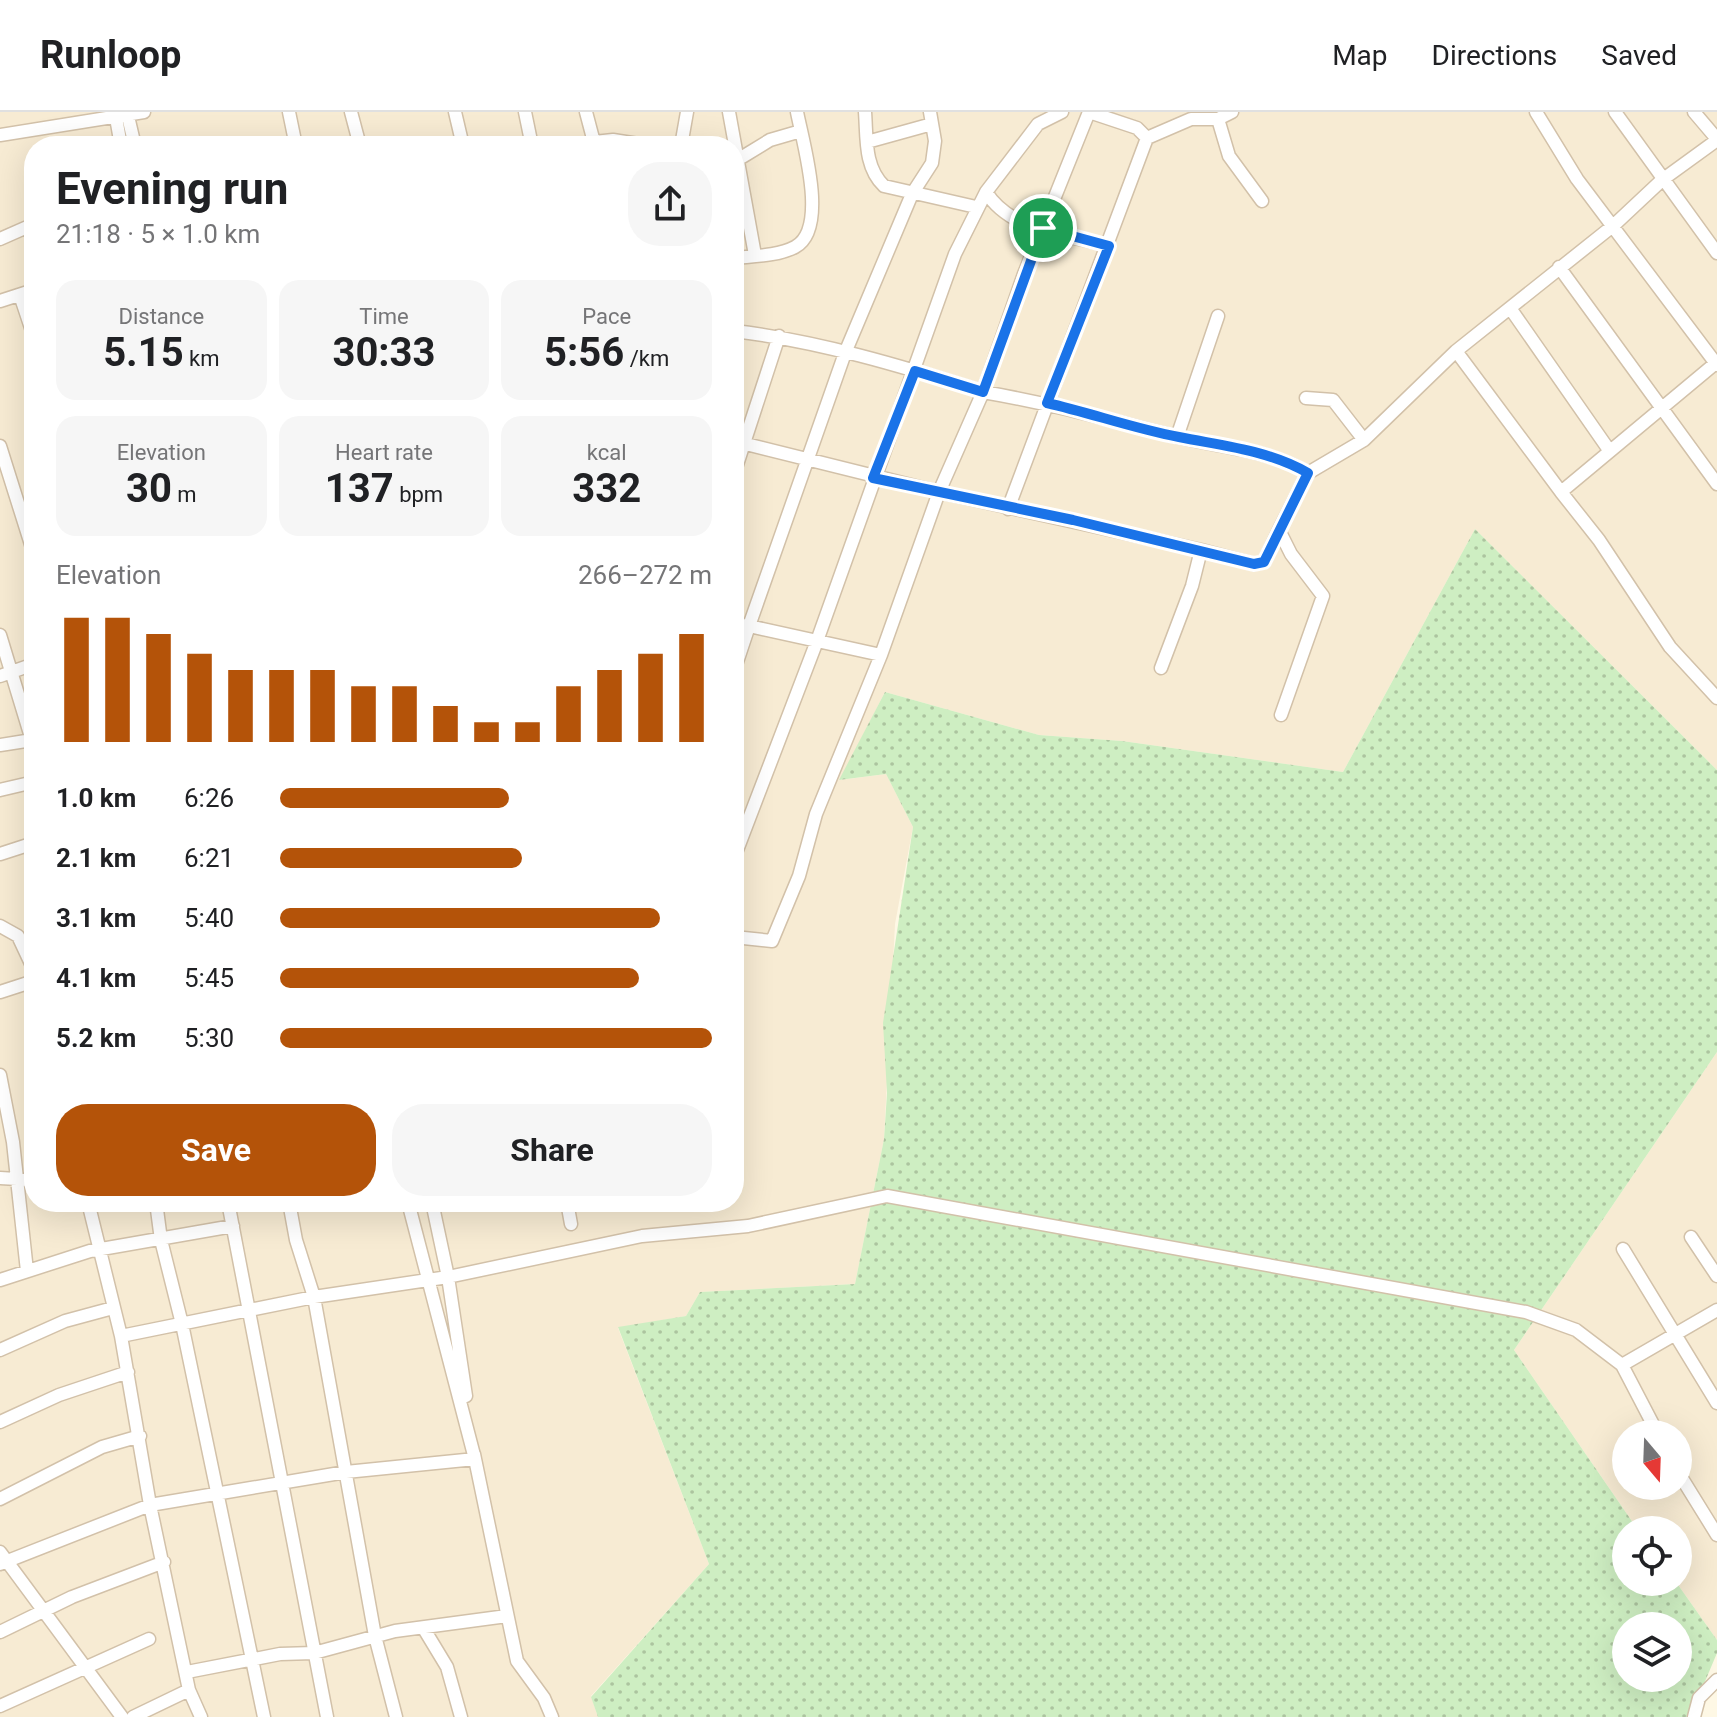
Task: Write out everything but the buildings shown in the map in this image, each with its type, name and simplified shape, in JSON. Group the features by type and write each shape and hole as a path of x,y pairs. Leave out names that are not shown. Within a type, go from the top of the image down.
{"street":[{"path":"0,135 144,112"},
{"path":"289,112 294,136"},
{"path":"351,112 357,136"},
{"path":"455,112 461,136"},
{"path":"525,112 530,136"},
{"path":"586,112 593,136"},
{"path":"683,136 687,112"},
{"path":"729,112 734,136"},
{"path":"744,257 797,246 809,230 813,205 797,112"},
{"path":"865,112 874,176 884,186 976,207"},
{"path":"744,832 817,641 955,254 976,207 1036,118 1062,112"},
{"path":"744,938 772,941 799,876 816,814 881,655 939,492 983,392 1089,112 1137,128 1147,138"},
{"path":"1008,509 1147,138 1191,119 1218,119 1232,112"},
{"path":"1536,112 1577,179 1717,363 1561,492"},
{"path":"1615,112 1717,253"},
{"path":"744,443 873,478 1008,509 1254,564 1264,562 1308,473 1364,440 1456,351 1614,225 1662,180 1717,140 1694,112"},
{"path":"119,114 120,136"},
{"path":"119,114 130,136"},
{"path":"744,641 845,353 912,194 935,153 931,118 867,142"},
{"path":"1218,119 1229,156 1262,201"},
{"path":"744,156 770,140 801,131"},
{"path":"744,192 755,255"},
{"path":"986,192 996,208 1010,218 1109,246"},
{"path":"744,221 748,219"},
{"path":"0,239 24,229"},
{"path":"1559,267 1717,484"},
{"path":"0,301 24,294"},
{"path":"20,295 24,307"},
{"path":"1510,308 1609,450"},
{"path":"1177,437 1218,316"},
{"path":"744,332 779,336 983,392 1047,403 1177,437 1250,451 1289,462 1308,473"},
{"path":"744,429 779,336"},
{"path":"1456,351 1599,540 1670,647 1717,698"},
{"path":"1306,398 1333,400 1364,440"},
{"path":"0,446 24,522"},
{"path":"1279,530 1291,554 1323,596 1281,715"},
{"path":"1161,668 1192,586 1201,550"},
{"path":"744,625 881,655"},
{"path":"0,635 5,674 24,721"},
{"path":"5,674 24,667"},
{"path":"0,745 24,744"},
{"path":"0,790 24,784"},
{"path":"0,854 24,846"},
{"path":"0,926 18,936 24,949"},
{"path":"0,992 24,984"},
{"path":"0,1075 13,1142 27,1271"},
{"path":"0,1178 24,1179"},
{"path":"121,1336 314,1297 448,1277 642,1236 748,1226 887,1196 904,1196 1526,1312 1576,1330 1622,1365 1651,1420"},
{"path":"90,1212 121,1336 150,1505 189,1690 201,1717"},
{"path":"157,1212 264,1717"},
{"path":"230,1212 327,1717"},
{"path":"291,1212 314,1297 375,1636 396,1717"},
{"path":"411,1212 475,1459"},
{"path":"434,1212 448,1277 475,1459 517,1661 544,1698 552,1717"},
{"path":"569,1212 571,1224"},
{"path":"0,1280 100,1250 161,1240 196,1230 233,1226"},
{"path":"1691,1237 1717,1276"},
{"path":"1623,1249 1717,1403"},
{"path":"0,1350 65,1321 113,1308"},
{"path":"1622,1365 1717,1310"},
{"path":"0,1422 59,1395 128,1372"},
{"path":"0,1499 102,1447 140,1436"},
{"path":"122,1717 2,1559 150,1505 346,1472 475,1459"},
{"path":"1692,1495 1717,1535"},
{"path":"0,1632 164,1562"},
{"path":"187,1672 250,1660 314,1653 375,1636 507,1616"},
{"path":"424,1629 447,1667 461,1717"},
{"path":"0,1706 85,1665 149,1639"},
{"path":"1694,1717 1699,1698 1717,1680"},
{"path":"133,1717 189,1690"}],"shaded area":[{"path":"0,112 1717,112 1717,770 1475,529 1343,772 1122,741 1039,735 885,692 840,780 886,774 913,827 895,924 884,1139 855,1284 700,1292 686,1316 618,1328 709,1564 591,1696 598,1717 0,1717"},
{"path":"1717,1052 1717,1640 1686,1596 1692,1596 1692,1516 1628,1516 1617,1500 1692,1500 1692,1420 1612,1420 1612,1492 1514,1350"}],"green space":[{"path":"1475,529 1717,770 1717,1052 1514,1350 1612,1492 1612,1500 1617,1500 1628,1516 1612,1516 1612,1596 1686,1596 1717,1640 1717,1653 1690,1717 598,1717 591,1697 709,1564 618,1327 686,1316 700,1292 855,1284 884,1139 887,1093 883,1023 913,827 886,774 839,780 885,692 1039,735 1122,741 1343,772"}],"route":[{"path":"1043,228 1109,246 1047,403 1177,437 1225,444 1289,462 1308,473 1264,562 1254,564 1073,520 1008,509 873,478 915,371 983,392 1043,228"}]}
